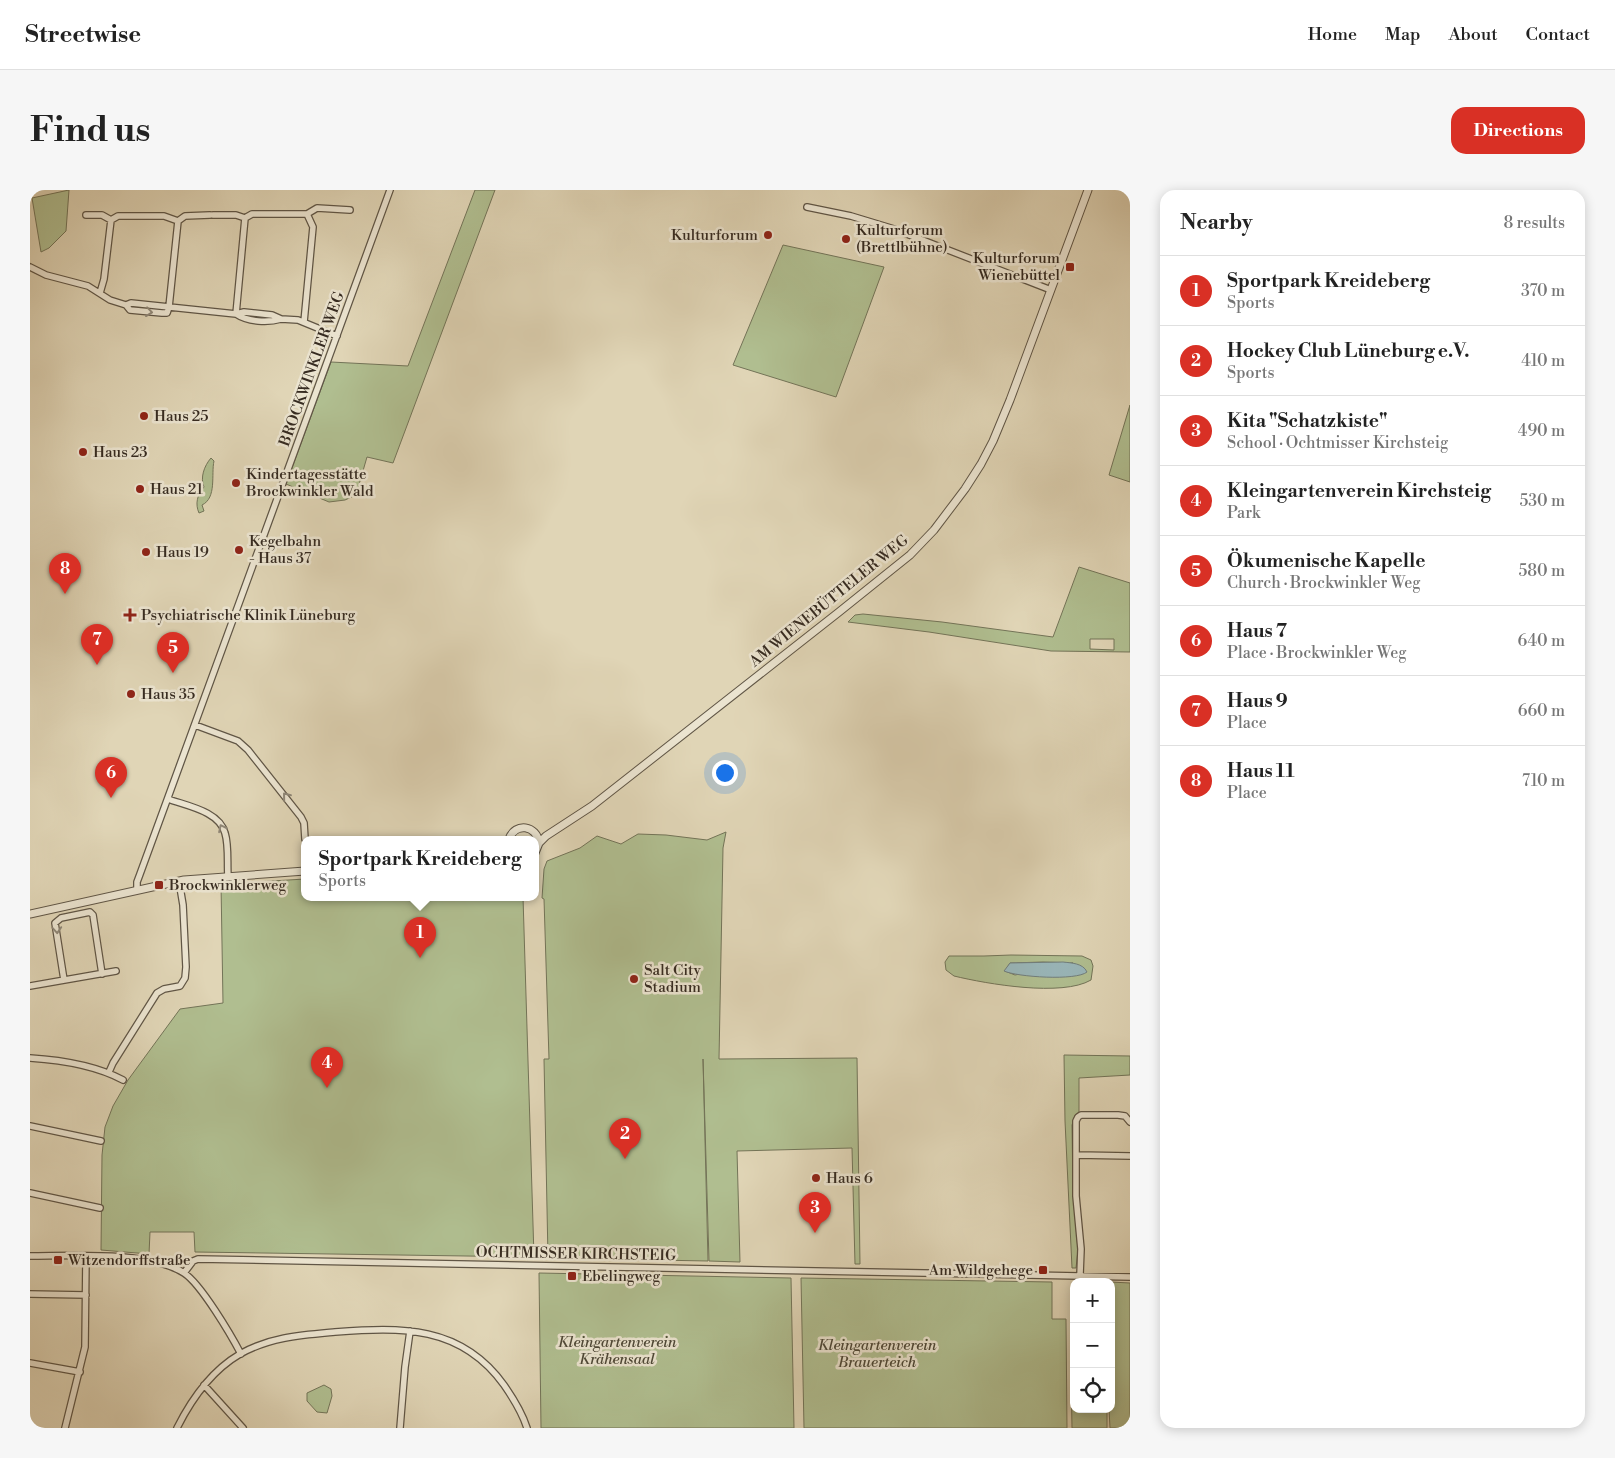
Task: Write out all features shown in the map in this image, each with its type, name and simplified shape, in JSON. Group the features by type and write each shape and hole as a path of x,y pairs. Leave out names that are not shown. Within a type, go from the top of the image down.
{"street":[{"name":"BROCKWINKLER WEG","path":"137,890 137,882 390,190"},
{"name":"AM WIENEBÜTTELER WEG","path":"539,843 592,806 839,612 903,560 934,530 966,489 982,464 993,441 1088,190"},
{"path":"807,207 851,216 894,229 1051,290"},
{"path":"169,306 178,221 185,216 236,215 245,218 252,214 307,214 317,208 350,210"},
{"path":"304,322 313,227 307,214"},
{"path":"86,215 102,215 112,220"},
{"path":"100,293 104,279 112,220 118,216 164,216 178,221"},
{"path":"236,314 245,218"},
{"path":"30,267 46,275 88,286 110,300 126,305 132,303 236,314 244,312 272,315 281,319 304,322 337,336"},
{"path":"195,725 238,741 248,750 301,817 305,836"},
{"path":"168,799 211,815 222,826 225,835 228,876"},
{"name":"AM WIENEBÜTTELER WEG","path":"510,836 512,832 520,828 527,828 535,833 560,827"},
{"path":"30,914 179,881 301,871"},
{"path":"109,1072 157,993 164,989 180,986 184,978 186,967 183,905 179,881"},
{"path":"64,980 55,923 61,918 90,912 93,915 102,974"},
{"path":"30,986 116,971"},
{"path":"30,1058 70,1063 109,1072 123,1080"},
{"path":"1080,1275 1081,1249 1076,1196 1076,1121 1081,1115 1118,1115 1125,1116 1130,1122"},
{"path":"30,1126 102,1141"},
{"path":"1077,1155 1130,1156"},
{"path":"30,1193 100,1208"},
{"path":"30,1256 142,1259 163,1264 184,1273 202,1293 230,1334 241,1354"},
{"path":"65,1428 85,1346 86,1257"},
{"name":"OCHTMISSER KIRCHSTEIG","path":"184,1273 193,1261 198,1259 1130,1277"},
{"path":"30,1294 86,1295"},
{"path":"177,1428 188,1407 204,1385 224,1366 241,1354 265,1342 294,1336 386,1329 431,1335 452,1342 468,1351 487,1365 498,1377 511,1395 527,1428"},
{"path":"400,1428 410,1331"},
{"path":"30,1363 80,1372"},
{"path":"204,1385 243,1428"}],"green space":[{"path":"69,190 66,231 49,248 41,252 32,198"},
{"path":"475,190 495,190 393,463 367,457 356,495 345,500 329,502 286,484 331,362 408,366"},
{"path":"783,245 884,267 836,397 733,365"},
{"path":"1130,405 1130,482 1109,475"},
{"path":"211,458 214,461 212,491 207,502 202,505 204,511 199,513 197,503 198,496 204,487 202,480 203,472"},
{"path":"1079,567 1130,583 1130,652 1051,651 929,632 848,622 855,615 863,614 942,622 1053,637","holes":["1090,639 1114,639 1114,650 1090,649"]},
{"path":"726,832 723,848 719,1059 857,1058 860,1264 855,1264 852,1148 737,1151 740,1262 709,1261 703,1059 708,1261 548,1258 544,1059 549,1059 544,899 542,898 544,869 547,861 580,848 597,836 621,844 638,834 707,840"},
{"path":"301,879 301,901 523,901 534,1257 195,1252 194,1232 150,1232 149,1254 101,1250 102,1155 105,1127 113,1106 128,1080 180,1009 223,1003 221,884"},
{"path":"949,956 1082,956 1091,960 1093,966 1091,980 1062,988 1024,987 954,976 946,970 945,962","holes":["1010,963 1073,963 1015,975 1005,971"]},
{"path":"1064,1055 1130,1056 1130,1075 1079,1078 1079,1112 1075,1115 1072,1125 1073,1192 1078,1250 1076,1268 1072,1268"},
{"name":"Kleingartenverein Krähensaal","path":"539,1273 791,1278 794,1428 541,1428"},
{"name":"Kleingartenverein Brauerteich","path":"801,1278 1052,1282 1052,1319 1066,1319 1067,1428 804,1428"},
{"path":"1115,1282 1130,1283 1130,1428 1110,1428 1109,1413 1115,1413"},
{"path":"324,1385 331,1389 332,1396 327,1413 317,1412 307,1401 307,1393"},
{"path":"1072,1413 1107,1413 1107,1428 1072,1428"}],"water":[{"path":"1063,962 1080,965 1087,972 1081,975 1046,977 1021,975 1004,971 1010,963"}],"place":[{"name":"Kulturforum","path":"768,235"},
{"name":"Kulturforum (Brettlbühne)","path":"846,239"},
{"name":"Kulturforum Wienebüttel","path":"1070,267"},
{"name":"Haus 25","path":"144,416"},
{"name":"Haus 23","path":"83,452"},
{"name":"Kindertagesstätte Brockwinkler Wald","path":"236,483"},
{"name":"Haus 21","path":"140,489"},
{"name":"Kegelbahn - Haus 37","path":"239,550"},
{"name":"Haus 19","path":"146,552"},
{"name":"Haus 11","path":"65,594"},
{"name":"Psychiatrische Klinik Lüneburg","path":"130,615"},
{"name":"Haus 9","path":"97,665"},
{"name":"Ökumenische Kapelle","path":"173,673"},
{"name":"Haus 35","path":"131,694"},
{"name":"Haus 7","path":"111,798"},
{"name":"Brockwinklerweg","path":"159,885"},
{"name":"Sportpark Kreideberg","path":"420,958"},
{"name":"Salt City Stadium","path":"634,979"},
{"name":"Kleingartenverein Kirchsteig","path":"327,1088"},
{"name":"Hockey Club Lüneburg e.V.","path":"625,1159"},
{"name":"Haus 6","path":"816,1178"},
{"name":"Kita \"Schatzkiste\"","path":"815,1233"},
{"name":"Witzendorffstraße","path":"58,1260"},
{"name":"Am Wildgehege","path":"1043,1270"},
{"name":"Ebelingweg","path":"572,1276"}]}
